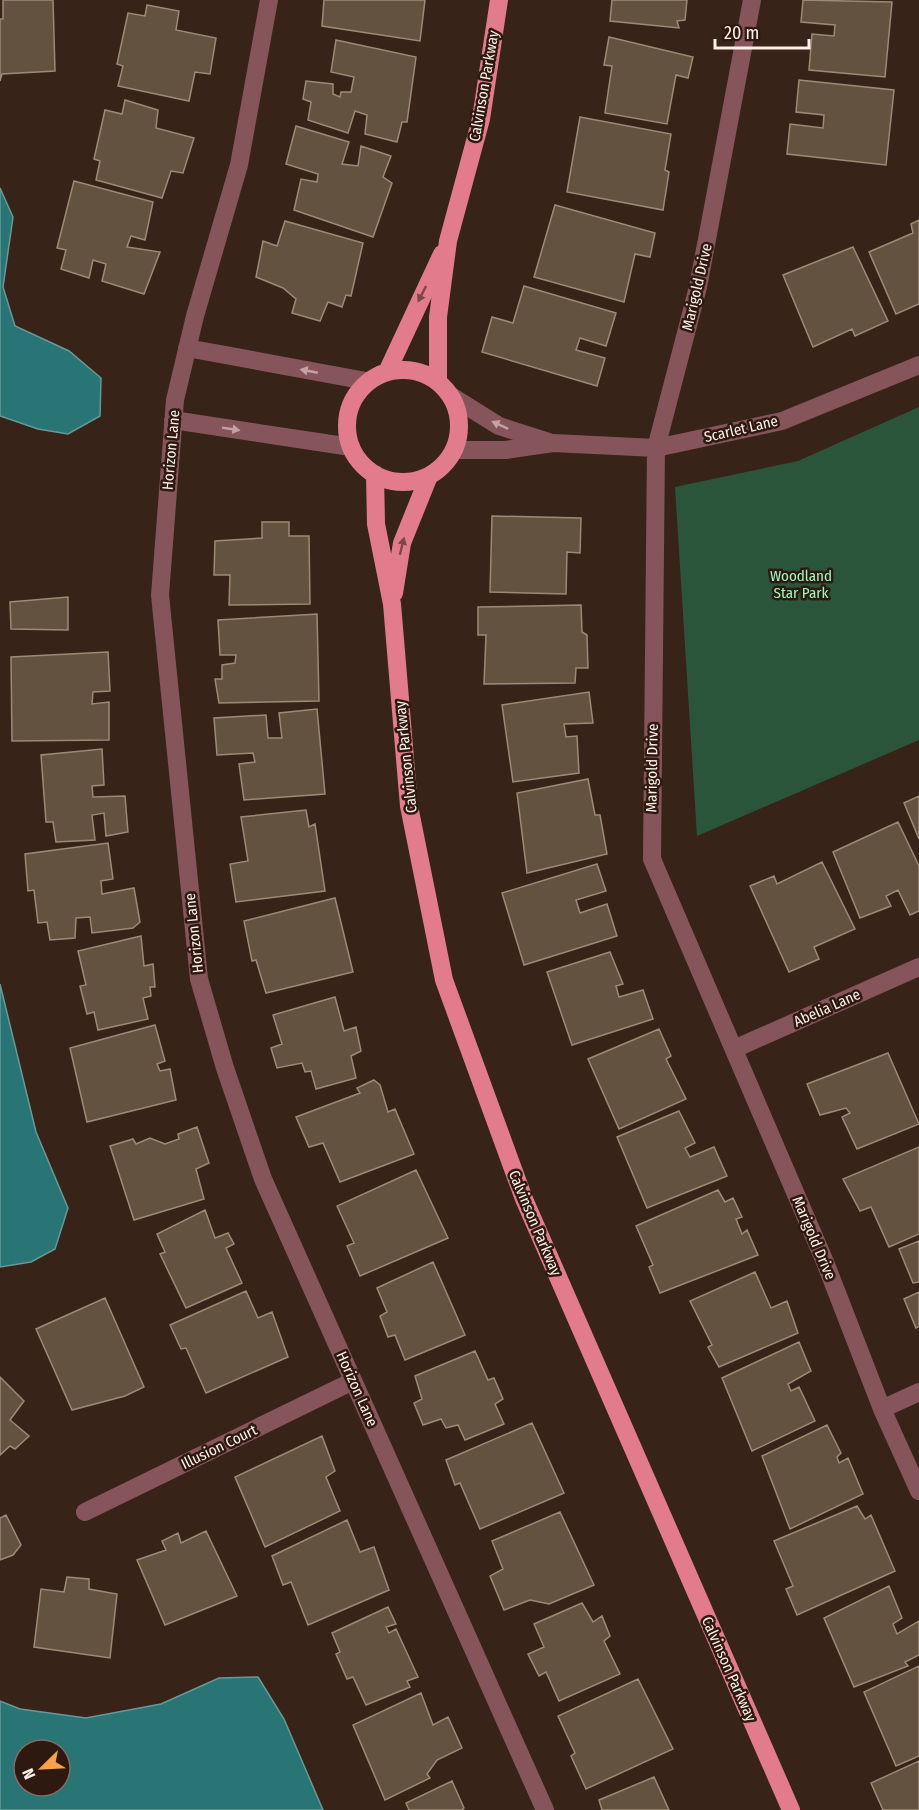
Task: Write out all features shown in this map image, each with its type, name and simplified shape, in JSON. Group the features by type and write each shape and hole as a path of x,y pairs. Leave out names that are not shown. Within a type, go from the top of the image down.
{"main road":[{"name":"Calvinson Parkway","path":"438,382 438,317 448,241 481,119 499,0"},
{"name":"Calvinson Parkway","path":"387,372 413,311 448,241"},
{"path":"403,369 422,373 438,382 451,396 458,413 459,432 454,450 444,465 429,476 411,481 392,481 375,474 361,463 351,447 347,430 349,411 366,381 387,372 403,369"},
{"name":"Calvinson Parkway","path":"375,474 376,524 392,604 409,806 444,980 524,1200 791,1810"},
{"name":"Calvinson Parkway","path":"392,604 402,543 429,476"}],"street":[{"name":"Horizon Lane","path":"269,0 239,165 187,348 173,420 160,595 199,979 225,1068 263,1179 545,1810"},
{"name":"Marigold Drive","path":"752,0 698,287 656,448 652,859 825,1262 882,1409 919,1491"},
{"path":"187,348 366,381"},
{"name":"Scarlet Lane","path":"454,450 506,450 554,443 656,448 782,421 919,365"},
{"name":"Scarlet Lane","path":"451,396 499,426 554,443"},
{"path":"173,420 351,447"},
{"name":"Abelia Lane","path":"734,1049 919,967"},
{"name":"Illusion Court","path":"85,1512 353,1382"},
{"path":"882,1409 919,1392"}],"green space":[{"name":"Woodland Star Park","path":"919,407 919,740 697,836 675,487 798,461"}],"water":[{"path":"0,188 13,217 3,287 15,326 69,351 101,378 100,416 68,434 38,429 0,416"},
{"path":"0,984 36,1132 68,1208 55,1249 31,1262 0,1267"},
{"path":"258,1677 284,1719 323,1810 0,1810 0,1701 20,1709 86,1718 161,1704 219,1678"}],"building":[{"path":"3,0 53,0 55,71 2,74 0,81 0,19 3,19"},
{"path":"324,0 425,0 420,41 322,26"},
{"path":"612,0 687,0 685,20 677,21 679,28 610,21"},
{"path":"803,0 892,2 885,77 809,70 812,34 834,36 835,25 801,22"},
{"path":"147,5 179,11 176,30 216,38 210,74 195,72 189,101 118,86 123,66 117,64 128,13 145,16"},
{"path":"609,37 693,57 688,78 676,75 667,124 605,113 612,66 604,65"},
{"path":"336,40 416,57 407,122 402,122 397,142 365,134 367,115 355,111 348,133 308,120 311,102 303,99 306,81 333,84 333,94 340,97 341,92 351,92 354,77 331,72"},
{"path":"799,80 894,90 886,165 787,154 790,124 823,128 824,115 796,112"},
{"path":"125,100 158,110 156,128 194,138 183,173 171,171 162,198 96,180 100,161 94,159 105,110 122,114"},
{"path":"580,117 671,134 665,170 669,172 663,210 567,192"},
{"path":"296,126 349,142 342,164 358,166 361,146 391,156 383,177 392,183 373,237 294,210 301,179 317,182 318,174 286,164"},
{"path":"74,181 153,202 145,240 131,236 127,247 160,252 144,294 102,281 106,264 93,260 89,278 61,269 66,250 57,248"},
{"path":"555,205 655,233 650,257 635,254 624,302 534,277"},
{"path":"919,220 919,304 896,314 869,252 913,233 911,224"},
{"path":"285,221 363,243 351,296 346,295 342,307 328,302 320,321 292,313 296,299 283,288 256,277 263,241 277,246"},
{"path":"853,247 888,321 855,336 852,329 813,347 783,275"},
{"path":"524,286 616,313 606,346 580,338 576,350 605,358 597,386 482,352 492,317 513,323"},
{"path":"492,516 581,518 580,553 567,552 566,594 490,592"},
{"path":"262,522 289,522 289,536 309,536 310,604 229,605 230,575 214,575 215,541 262,538"},
{"path":"68,597 68,630 11,629 10,602"},
{"path":"581,605 582,632 587,635 588,668 576,668 575,683 484,684 486,635 478,635 478,607"},
{"path":"317,614 319,701 219,703 215,679 222,679 222,665 235,663 236,655 220,655 218,620"},
{"path":"108,652 110,691 93,692 92,704 109,702 109,740 12,741 11,657"},
{"path":"589,692 593,723 564,724 566,737 577,736 579,773 513,782 502,705"},
{"path":"317,709 325,794 244,800 239,764 255,762 253,753 217,755 214,718 266,715 268,738 282,738 279,713"},
{"path":"102,749 104,785 92,786 93,797 125,796 128,832 106,836 104,813 92,815 95,840 56,842 53,822 46,822 41,755"},
{"path":"588,779 595,815 600,815 607,854 527,873 517,793"},
{"path":"919,796 919,839 904,803"},
{"path":"306,810 309,827 315,824 325,891 236,902 230,864 248,861 241,817"},
{"path":"898,822 919,866 919,911 910,915 898,890 886,896 891,906 860,918 833,852"},
{"path":"108,843 113,879 101,881 102,894 134,888 140,922 133,928 92,933 90,917 76,918 75,938 50,940 47,922 38,923 34,890 28,891 25,854"},
{"path":"822,862 855,929 814,947 819,959 789,972 750,886 774,876 777,884"},
{"path":"597,864 606,891 576,900 580,913 607,904 617,936 524,965 502,893"},
{"path":"335,898 353,972 266,993 256,960 252,961 244,921"},
{"path":"141,936 144,966 153,964 155,987 150,987 151,996 143,998 148,1019 98,1030 94,1012 87,1014 80,986 86,985 78,951"},
{"path":"610,952 623,984 616,986 619,997 643,990 653,1019 572,1045 547,972"},
{"path":"335,997 344,1031 356,1027 361,1051 351,1056 356,1078 316,1089 311,1071 305,1072 302,1063 277,1068 271,1048 282,1044 273,1015"},
{"path":"155,1025 165,1061 157,1064 160,1071 170,1069 176,1100 87,1122 70,1048"},
{"path":"659,1029 671,1056 666,1059 686,1099 619,1129 588,1059"},
{"path":"888,1053 919,1124 857,1149 842,1117 850,1113 846,1108 820,1115 807,1084"},
{"path":"374,1080 380,1085 388,1112 395,1109 414,1154 340,1182 323,1143 309,1147 296,1117 360,1093 357,1088"},
{"path":"679,1111 695,1143 685,1148 690,1157 714,1147 727,1176 647,1208 617,1137"},
{"path":"197,1127 209,1163 196,1169 204,1199 134,1220 110,1146 133,1139 136,1144 150,1138 165,1144 179,1139 178,1134"},
{"path":"919,1147 919,1234 889,1247 871,1207 860,1211 843,1179"},
{"path":"416,1170 448,1238 360,1276 347,1246 354,1243 337,1206"},
{"path":"718,1190 725,1202 733,1198 742,1217 736,1219 742,1234 747,1230 758,1255 660,1293 649,1267 653,1265 636,1226"},
{"path":"205,1210 215,1238 228,1233 234,1244 226,1248 242,1283 186,1308 160,1254 165,1252 157,1234"},
{"path":"919,1241 919,1282 913,1283 899,1249"},
{"path":"433,1262 465,1335 405,1360 395,1335 388,1337 380,1316 387,1312 377,1288"},
{"path":"755,1272 771,1308 787,1301 798,1333 719,1367 708,1347 712,1345 690,1301"},
{"path":"246,1291 258,1318 272,1312 288,1357 206,1393 186,1348 181,1349 170,1325"},
{"path":"919,1292 919,1326 916,1328 904,1299"},
{"path":"105,1298 144,1387 125,1396 72,1410 36,1329"},
{"path":"799,1342 811,1371 788,1384 791,1391 799,1387 815,1421 752,1451 722,1378"},
{"path":"475,1351 488,1380 494,1378 503,1399 495,1404 504,1424 465,1440 458,1425 446,1428 441,1419 423,1425 414,1403 422,1399 415,1376"},
{"path":"0,1377 24,1401 10,1420 29,1436 15,1449 10,1446 0,1455"},
{"path":"532,1423 564,1493 480,1529 460,1483 455,1485 446,1460"},
{"path":"827,1425 841,1453 837,1457 839,1463 848,1458 863,1494 790,1529 762,1456"},
{"path":"322,1436 335,1471 326,1477 340,1511 265,1547 235,1477"},
{"path":"857,1506 865,1519 871,1515 895,1571 797,1615 786,1589 793,1586 774,1541"},
{"path":"560,1512 594,1585 549,1604 530,1600 504,1610 490,1576 503,1569 492,1541"},
{"path":"6,1515 21,1545 13,1555 0,1560 0,1518"},
{"path":"347,1520 360,1552 374,1547 389,1590 308,1625 291,1582 283,1585 272,1556"},
{"path":"206,1531 237,1596 165,1625 137,1560 166,1550 162,1541 178,1533 181,1543"},
{"path":"67,1577 89,1579 89,1589 117,1594 110,1658 34,1647 41,1589 64,1592"},
{"path":"889,1586 902,1618 893,1624 897,1634 919,1621 919,1655 905,1662 908,1666 854,1687 824,1618"},
{"path":"582,1603 593,1622 602,1616 610,1636 604,1641 620,1674 559,1701 546,1672 539,1676 528,1654 544,1647 534,1624"},
{"path":"388,1607 396,1624 386,1627 389,1633 396,1629 418,1677 407,1681 410,1687 366,1705 353,1677 347,1679 336,1654 340,1652 332,1633"},
{"path":"919,1666 919,1756 896,1766 864,1692"},
{"path":"638,1679 673,1749 586,1789 571,1756 575,1753 558,1716"},
{"path":"421,1693 433,1725 448,1717 462,1748 437,1760 427,1774 430,1778 385,1800 353,1725"},
{"path":"919,1761 919,1810 883,1810 871,1783"},
{"path":"654,1777 669,1810 602,1810 599,1800"},
{"path":"452,1781 464,1808 462,1810 409,1810 406,1803"}]}
